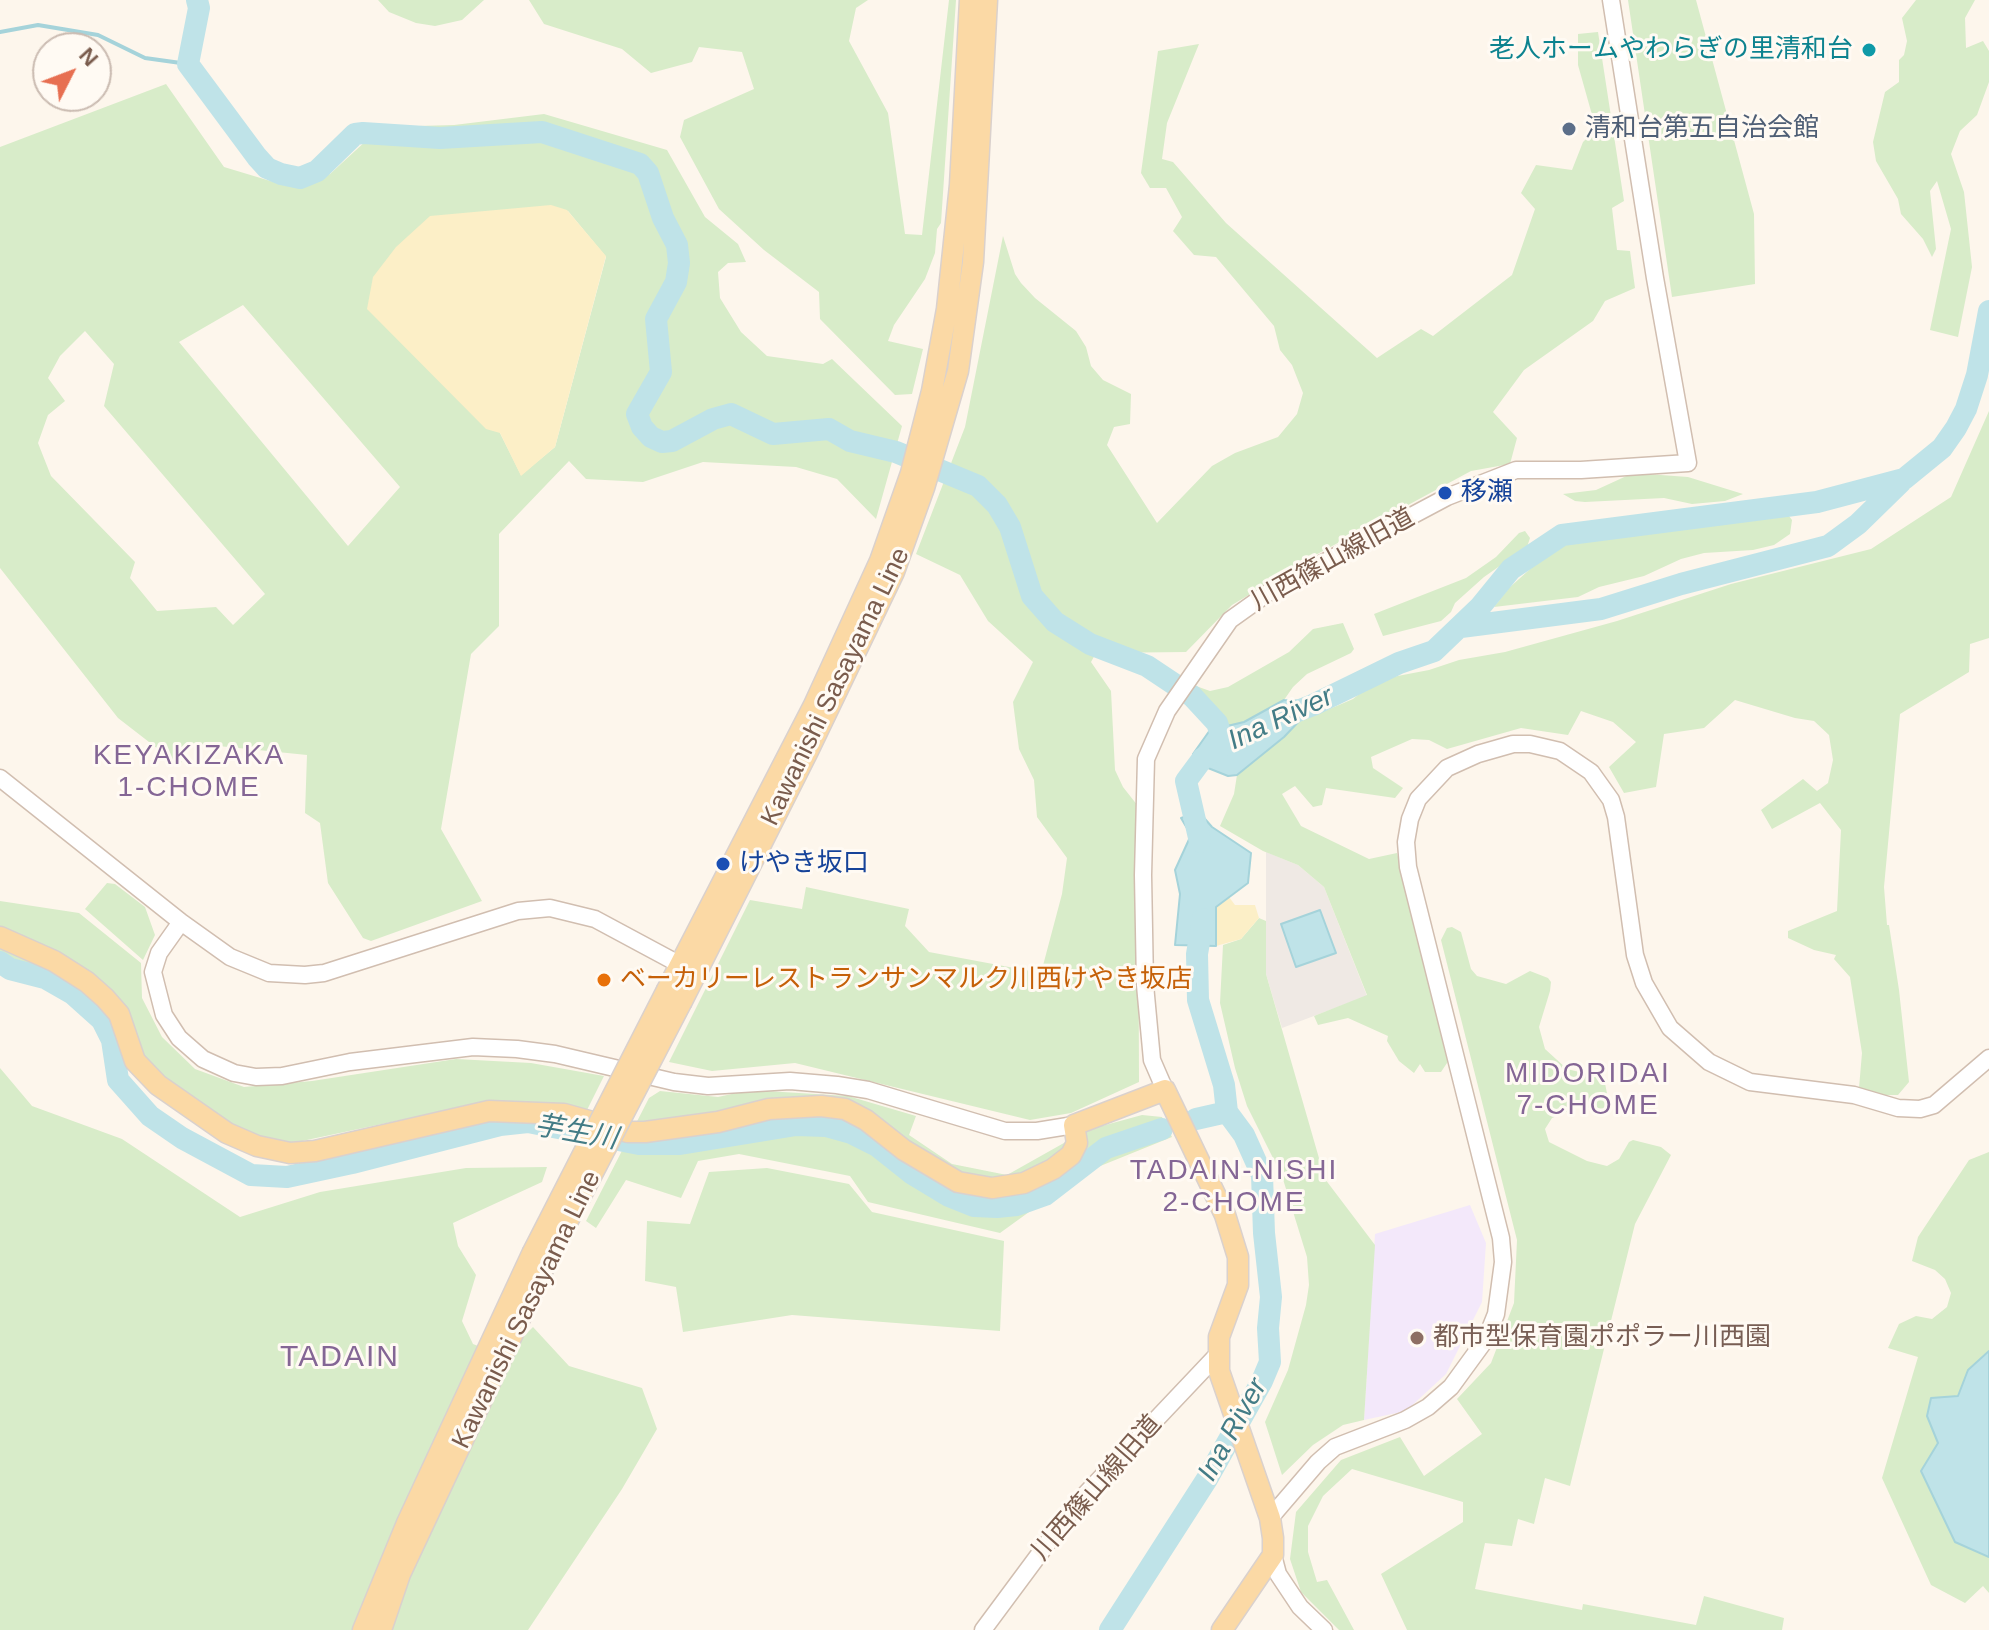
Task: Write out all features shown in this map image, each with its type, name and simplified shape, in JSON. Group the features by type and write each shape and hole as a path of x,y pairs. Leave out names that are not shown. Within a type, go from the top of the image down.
{"main road":[{"name":"Kawanishi Sasayama Line","path":"363,1630 407,1523 539,1260 687,968 808,751 924,488 958,371 970,0"},
{"name":"Kawanishi Sasayama Line","path":"963,260 987,0"},
{"path":"0,937 54,961 105,998 119,1014 135,1061 158,1085 227,1133 257,1146 290,1153 315,1151 489,1111 564,1114 628,1132 645,1132 718,1122 769,1109 821,1106 845,1109 866,1120 904,1150 958,1182 992,1188 1024,1183 1053,1169 1071,1155 1077,1143 1074,1125 1165,1090 1225,1215 1238,1257 1238,1285 1219,1337 1219,1362 1270,1518 1273,1555 1222,1630"},
{"name":"Kawanishi Sasayama Line","path":"381,1630 400,1574 539,1260"}],"street":[{"name":"川西篠山線旧道","path":"1165,1090 1152,1060 1145,985 1143,875 1146,759 1167,711 1230,620 1272,590 1447,497 1516,470 1581,470 1688,463 1611,0"},
{"path":"1270,1518 1318,1462 1335,1447 1405,1420 1428,1407 1451,1387 1486,1339 1496,1314 1503,1262 1501,1238 1408,867 1406,842 1410,819 1418,799 1447,768 1478,754 1513,744 1530,744 1560,751 1578,760 1591,772 1611,800 1616,817 1635,955 1644,983 1670,1028 1709,1062 1750,1082 1854,1095 1898,1108 1920,1109 1934,1105 1989,1058"},
{"path":"0,778 181,922 230,957 269,973 305,975 349,966 518,911 550,908 595,919 687,968"},
{"path":"181,922 159,953 153,972 164,1015 179,1038 203,1059 234,1073 256,1077 282,1076 350,1062 473,1047 517,1049 555,1054 674,1082 708,1086 790,1081 868,1090 1005,1131 1037,1131 1074,1125"},
{"name":"川西篠山線旧道","path":"983,1630 1078,1502 1219,1362"},
{"path":"1273,1555 1278,1574 1300,1607 1324,1630"}],"shaded area":[{"path":"1266,852 1298,865 1324,887 1367,996 1282,1028 1266,974"},
{"name":"都市型保育園ポポラー川西園","path":"1470,1205 1486,1243 1482,1302 1446,1374 1406,1411 1364,1420 1375,1234"}],"green space":[{"path":"378,0 484,0 462,20 435,26 416,23 389,12"},
{"path":"529,0 868,0 856,8 849,41 888,113 905,234 922,235 949,0 956,0 941,223 937,229 935,253 925,279 894,325 888,341 923,349 912,394 895,395 820,319 819,292 764,250 719,209 680,137 684,120 754,89 742,52 699,47 692,62 651,73 622,49 544,24"},
{"path":"1628,0 1696,0 1754,214 1755,284 1672,297"},
{"path":"1916,0 1975,0 1965,18 1966,48 1983,41 1989,51 1989,82 1977,115 1960,131 1951,154 1964,192 1972,267 1958,337 1930,330 1951,229 1937,181 1930,191 1936,249 1932,257 1923,239 1901,214 1898,199 1876,161 1873,142 1885,92 1899,82 1899,60 1904,55 1907,41 1902,18"},
{"path":"1598,32 1624,201 1612,208 1617,250 1630,251 1635,288 1605,301 1593,321 1524,370 1493,412 1517,438 1510,464 1471,471 1310,558 1232,605 1186,652 1096,653 1091,662 1111,691 1115,770 1123,787 1138,806 1139,1082 1071,1113 1030,1120 795,1063 712,1071 669,1062 750,900 802,909 806,887 909,909 905,926 929,952 1041,973 1062,894 1067,858 1037,817 1034,780 1019,749 1013,702 1033,662 988,621 960,575 916,554 965,427 1003,236 1021,283 1076,331 1086,347 1091,366 1103,380 1131,394 1130,424 1114,427 1107,445 1157,523 1212,466 1235,453 1278,437 1297,414 1303,393 1292,365 1280,350 1274,326 1216,257 1194,255 1173,231 1182,217 1166,188 1150,188 1141,173 1158,51 1199,44 1167,123 1162,159 1173,162 1226,223 1377,358 1421,329 1433,336 1512,275 1535,209 1521,193 1536,165 1572,170 1583,142 1596,129 1578,65 1578,34"},
{"path":"166,84 224,167 287,186 330,174 381,127 454,125 544,114 667,150 705,217 738,244 746,262 728,263 718,272 720,298 741,332 767,356 823,364 832,359 902,426 876,519 837,479 796,467 703,462 643,482 586,479 569,461 499,534 499,626 471,654 441,829 482,901 371,941 363,938 328,883 320,823 305,813 307,755 189,743 180,766 118,718 0,568 0,147 92,112 112,112 112,104","holes":["568,211 606,257 555,447 521,475 500,433","243,305 400,487 348,546 179,342","85,331 114,364 104,406 265,594 233,625 216,607 157,611 130,578 135,562 51,476 38,443 48,415 65,401 48,378 60,356"]},
{"path":"1989,411 1989,638 1970,644 1969,672 1900,714 1884,887 1909,1082 1898,1095 1879,1095 1859,1088 1862,1053 1850,977 1834,959 1836,955 1814,950 1788,938 1788,931 1837,911 1841,830 1820,803 1772,829 1761,810 1803,779 1817,791 1828,783 1833,760 1829,735 1814,721 1735,700 1704,728 1664,734 1656,787 1624,793 1609,767 1636,742 1613,722 1581,711 1568,735 1521,728 1447,749 1429,740 1412,739 1371,757 1373,768 1403,788 1395,798 1326,788 1322,805 1313,807 1295,786 1282,794 1301,826 1369,859 1397,853 1449,1060 1441,1072 1425,1072 1420,1064 1414,1073 1399,1061 1387,1041 1388,1036 1348,1018 1318,1025 1314,1016 1367,995 1324,887 1298,865 1263,851 1220,826 1234,794 1237,775 1299,722 1353,699 1369,686 1387,678 1505,652 1617,621 1731,584 1871,549 1951,497"},
{"path":"1633,473 1688,477 1743,494 1725,501 1692,504 1664,498 1585,502 1575,501 1563,494 1596,490"},
{"path":"1770,513 1789,516 1792,520 1790,534 1774,545 1753,550 1704,553 1681,559 1644,576 1599,587 1578,597 1494,607 1509,588 1559,543"},
{"path":"1525,531 1530,538 1527,547 1484,577 1455,603 1441,621 1383,636 1374,614 1466,578"},
{"path":"1343,623 1354,649 1351,653 1307,674 1284,700 1244,722 1210,730 1189,704 1192,689 1196,686 1210,691 1228,687 1289,652 1313,629"},
{"path":"107,883 115,884 145,907 155,935 143,960 85,909"},
{"path":"0,901 79,913 141,963 142,998 162,1037 195,1069 244,1087 312,1081 456,1059 531,1063 604,1076 585,1114 443,1111 288,1144 246,1135 163,1083 81,970 54,976 0,955"},
{"path":"1259,918 1266,921 1266,974 1325,1179 1375,1245 1364,1420 1343,1425 1313,1445 1282,1475 1265,1422 1288,1370 1306,1305 1309,1285 1307,1257 1282,1176 1247,1106 1220,1003 1223,945 1241,939"},
{"path":"1447,928 1461,932 1471,969 1477,976 1506,984 1530,971 1548,978 1550,991 1539,1027 1545,1049 1567,1069 1604,1078 1610,1109 1578,1107 1552,1118 1545,1129 1549,1142 1587,1161 1607,1166 1619,1159 1633,1140 1661,1147 1671,1155 1635,1224 1570,1486 1545,1478 1534,1524 1518,1519 1512,1546 1485,1543 1475,1589 1582,1610 1583,1604 1696,1625 1704,1596 1784,1618 1782,1630 1407,1630 1381,1574 1463,1522 1463,1502 1352,1469 1323,1496 1308,1526 1308,1552 1317,1582 1327,1580 1354,1630 1339,1630 1301,1592 1290,1559 1296,1512 1341,1460 1400,1437 1424,1476 1482,1434 1457,1399 1491,1363 1514,1303 1517,1240 1441,940"},
{"path":"0,1068 32,1106 122,1139 240,1217 320,1192 466,1168 547,1167 542,1182 453,1223 458,1246 476,1275 462,1321 473,1344 504,1356 533,1327 569,1366 642,1388 657,1429 622,1489 528,1630 0,1630"},
{"path":"750,1090 848,1096 916,1116 909,1135 952,1164 1007,1175 1087,1130 1142,1115 1162,1117 1172,1137 1083,1173 1000,1233 868,1202 850,1176 739,1154 698,1161 681,1198 626,1180 596,1228 586,1221 649,1098 660,1091 718,1097"},
{"path":"1989,1152 1989,1351 1968,1370 1958,1396 1927,1417 1938,1443 1955,1542 1989,1557 1989,1593 1983,1586 1965,1603 1931,1585 1882,1478 1918,1357 1888,1348 1899,1324 1916,1316 1932,1319 1947,1307 1951,1293 1945,1279 1935,1270 1912,1261 1918,1237 1969,1160"},
{"path":"767,1168 849,1184 872,1212 1004,1241 1000,1331 792,1315 683,1332 676,1287 645,1281 647,1221 690,1224 709,1172"}],"sand":[{"path":"551,205 567,210 606,256 555,447 521,476 500,433 486,429 367,309 373,277 396,247 430,216"},
{"path":"1229,897 1235,905 1255,905 1259,918 1241,939 1216,946 1216,907"}],"water":[{"path":"1284,700 1306,701 1304,716 1284,737 1237,775 1228,776 1208,768 1193,754 1210,730 1244,722"},
{"path":"1199,812 1212,827 1251,853 1248,883 1216,907 1216,946 1175,945 1180,894 1175,870 1191,835 1181,818"},
{"path":"1320,910 1336,953 1296,967 1281,924"},
{"path":"1989,1351 1989,1557 1955,1542 1921,1471 1938,1443 1927,1416 1931,1398 1958,1396 1968,1370"}],"waterway":[{"path":"197,0 199,8 188,64 257,157 267,168 281,174 300,178 317,171 355,134 363,133 440,138 542,132 640,164 648,173 663,218 677,245 679,263 676,282 656,319 661,372 637,414 642,427 651,437 662,442 672,441 713,419 731,414 773,434 829,429 850,441 896,452 978,486 997,505 1010,527 1032,596 1055,622 1090,644 1147,666 1192,696 1217,723 1224,744"},
{"path":"0,32 38,25 98,35 145,58 188,64"},
{"name":"Ina River","path":"1277,719 1399,663 1434,651 1480,607 1511,569 1562,535 1817,502 1904,479 1942,448 1966,409 1977,375 1989,311"},
{"path":"1461,627 1601,609 1681,584 1828,546 1858,524 1900,483"},
{"name":"Ina River","path":"1200,842 1186,781 1203,758 1225,744"},
{"name":"Ina River","path":"1110,1630 1207,1479 1270,1362 1268,1328 1271,1297 1262,1175 1244,1135 1227,1112 1224,1085 1198,1000 1197,954 1203,919"},
{"name":"芋生川","path":"0,962 10,969 45,978 73,994 102,1020 112,1040 118,1080 150,1116 182,1138 251,1175 287,1177 500,1125 528,1122 639,1144 680,1144 796,1125 826,1126 851,1133 877,1146 911,1173 949,1196 974,1206 997,1207 1017,1205 1045,1195 1106,1148 1162,1129"},
{"name":"芋生川","path":"1196,1119 1227,1112"}],"place":[{"name":"老人ホームやわらぎの里清和台","path":"1869,50"},
{"name":"清和台第五自治会館","path":"1569,129"},
{"name":"移瀬","path":"1445,493"},
{"name":"けやき坂口","path":"723,864"},
{"name":"ベーカリーレストランサンマルク川西けやき坂店","path":"604,980"},
{"name":"都市型保育園ポポラー川西園","path":"1417,1338"}],"district":[{"name":"KEYAKIZAKA 1-CHOME","path":"189,772"},
{"name":"MIDORIDAI 7-CHOME","path":"1588,1090"},
{"name":"TADAIN-NISHI 2-CHOME","path":"1234,1187"},
{"name":"TADAIN","path":"340,1358"}]}
